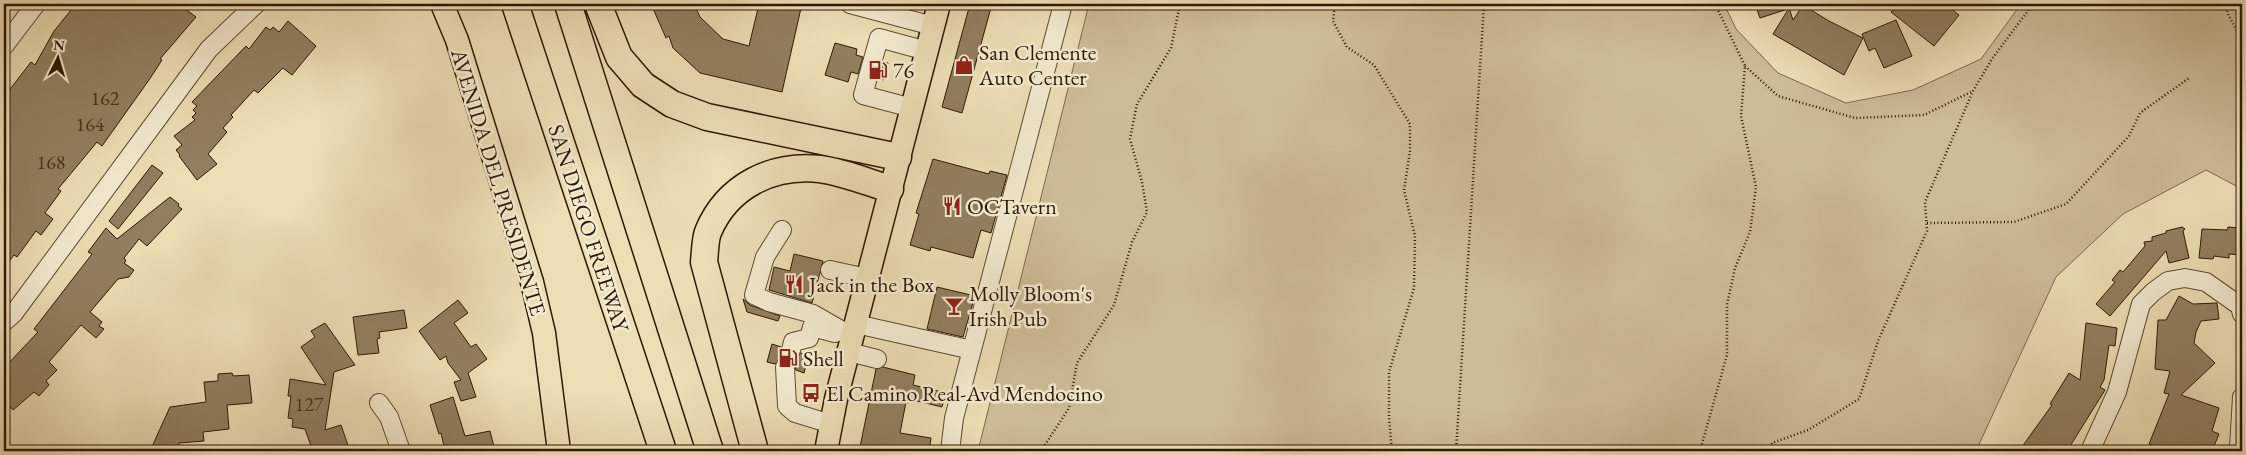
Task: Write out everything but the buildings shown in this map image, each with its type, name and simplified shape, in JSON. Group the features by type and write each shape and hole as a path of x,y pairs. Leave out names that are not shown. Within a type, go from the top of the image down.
{"highway":[{"name":"SAN DIEGO FREEWAY","path":"515,4 663,451"},
{"name":"SAN DIEGO FREEWAY","path":"568,4 710,451"},
{"path":"598,4 619,57 643,85 672,104 707,117 898,157"},
{"path":"755,451 704,262 708,232 726,202 754,180 776,170 821,169 890,189"}],"main road":[{"name":"AVENIDA DEL PRESIDENTE","path":"442,4 457,40 532,282 544,332 559,451"},
{"path":"826,451 867,278 939,4"}],"street":[{"path":"4,46 36,4"},
{"path":"4,322 14,313 208,49 256,4"},
{"path":"850,4 933,26"},
{"path":"950,451 958,378 972,350 1063,4"},
{"path":"912,108 863,95 879,38 927,51"},
{"path":"782,230 765,257 754,295 769,302 813,314 852,338 877,359"},
{"path":"830,270 867,278"},
{"path":"2090,451 2117,392 2141,304 2152,292 2168,282 2185,278 2206,282 2240,306 2242,314"},
{"path":"791,350 793,342 809,338 812,327 852,338 906,335 972,350"},
{"path":"785,367 787,406 795,413 831,424"},
{"path":"2238,449 2242,397"},
{"path":"380,403 389,417 401,451"}],"path":[{"path":"1041,451 1069,408 1077,363 1114,305 1132,242 1147,212 1142,182 1130,139 1137,104 1171,48 1180,4"},
{"path":"1335,4 1333,21 1347,47 1374,65 1410,124 1410,151 1404,190 1415,236 1414,288 1389,372 1389,418 1392,451"},
{"path":"1456,451 1484,4"},
{"path":"1715,4 1745,66 1778,96 1855,118 1924,115 1973,91"},
{"path":"1770,451 1772,443 1808,430 1859,399 1878,341 1928,231 1926,202 1973,91 1992,59 2033,4"},
{"path":"2229,4 2226,12 2239,35"},
{"path":"1700,451 1727,355 1727,305 1735,268 1750,232 1756,187 1741,116 1745,66"},
{"path":"1927,223 2014,222 2066,204 2129,136 2140,113 2189,78"}],"shaded area":[{"path":"1089,4 1724,4 1736,29 1778,73 1846,103 1913,90 1981,59 2021,4 2242,4 2242,189 2206,170 2123,214 2056,277 1976,451 978,451"}],"place":[{"name":"San Clemente Auto Center","path":"964,65"},
{"name":"76","path":"878,70"},
{"name":"OCTavern","path":"952,206"},
{"name":"Jack in the Box","path":"794,284"},
{"name":"Molly Bloom's Irish Pub","path":"954,306"},
{"name":"Shell","path":"788,358"},
{"name":"El Camino Real-Avd Mendocino","path":"811,393"}]}
